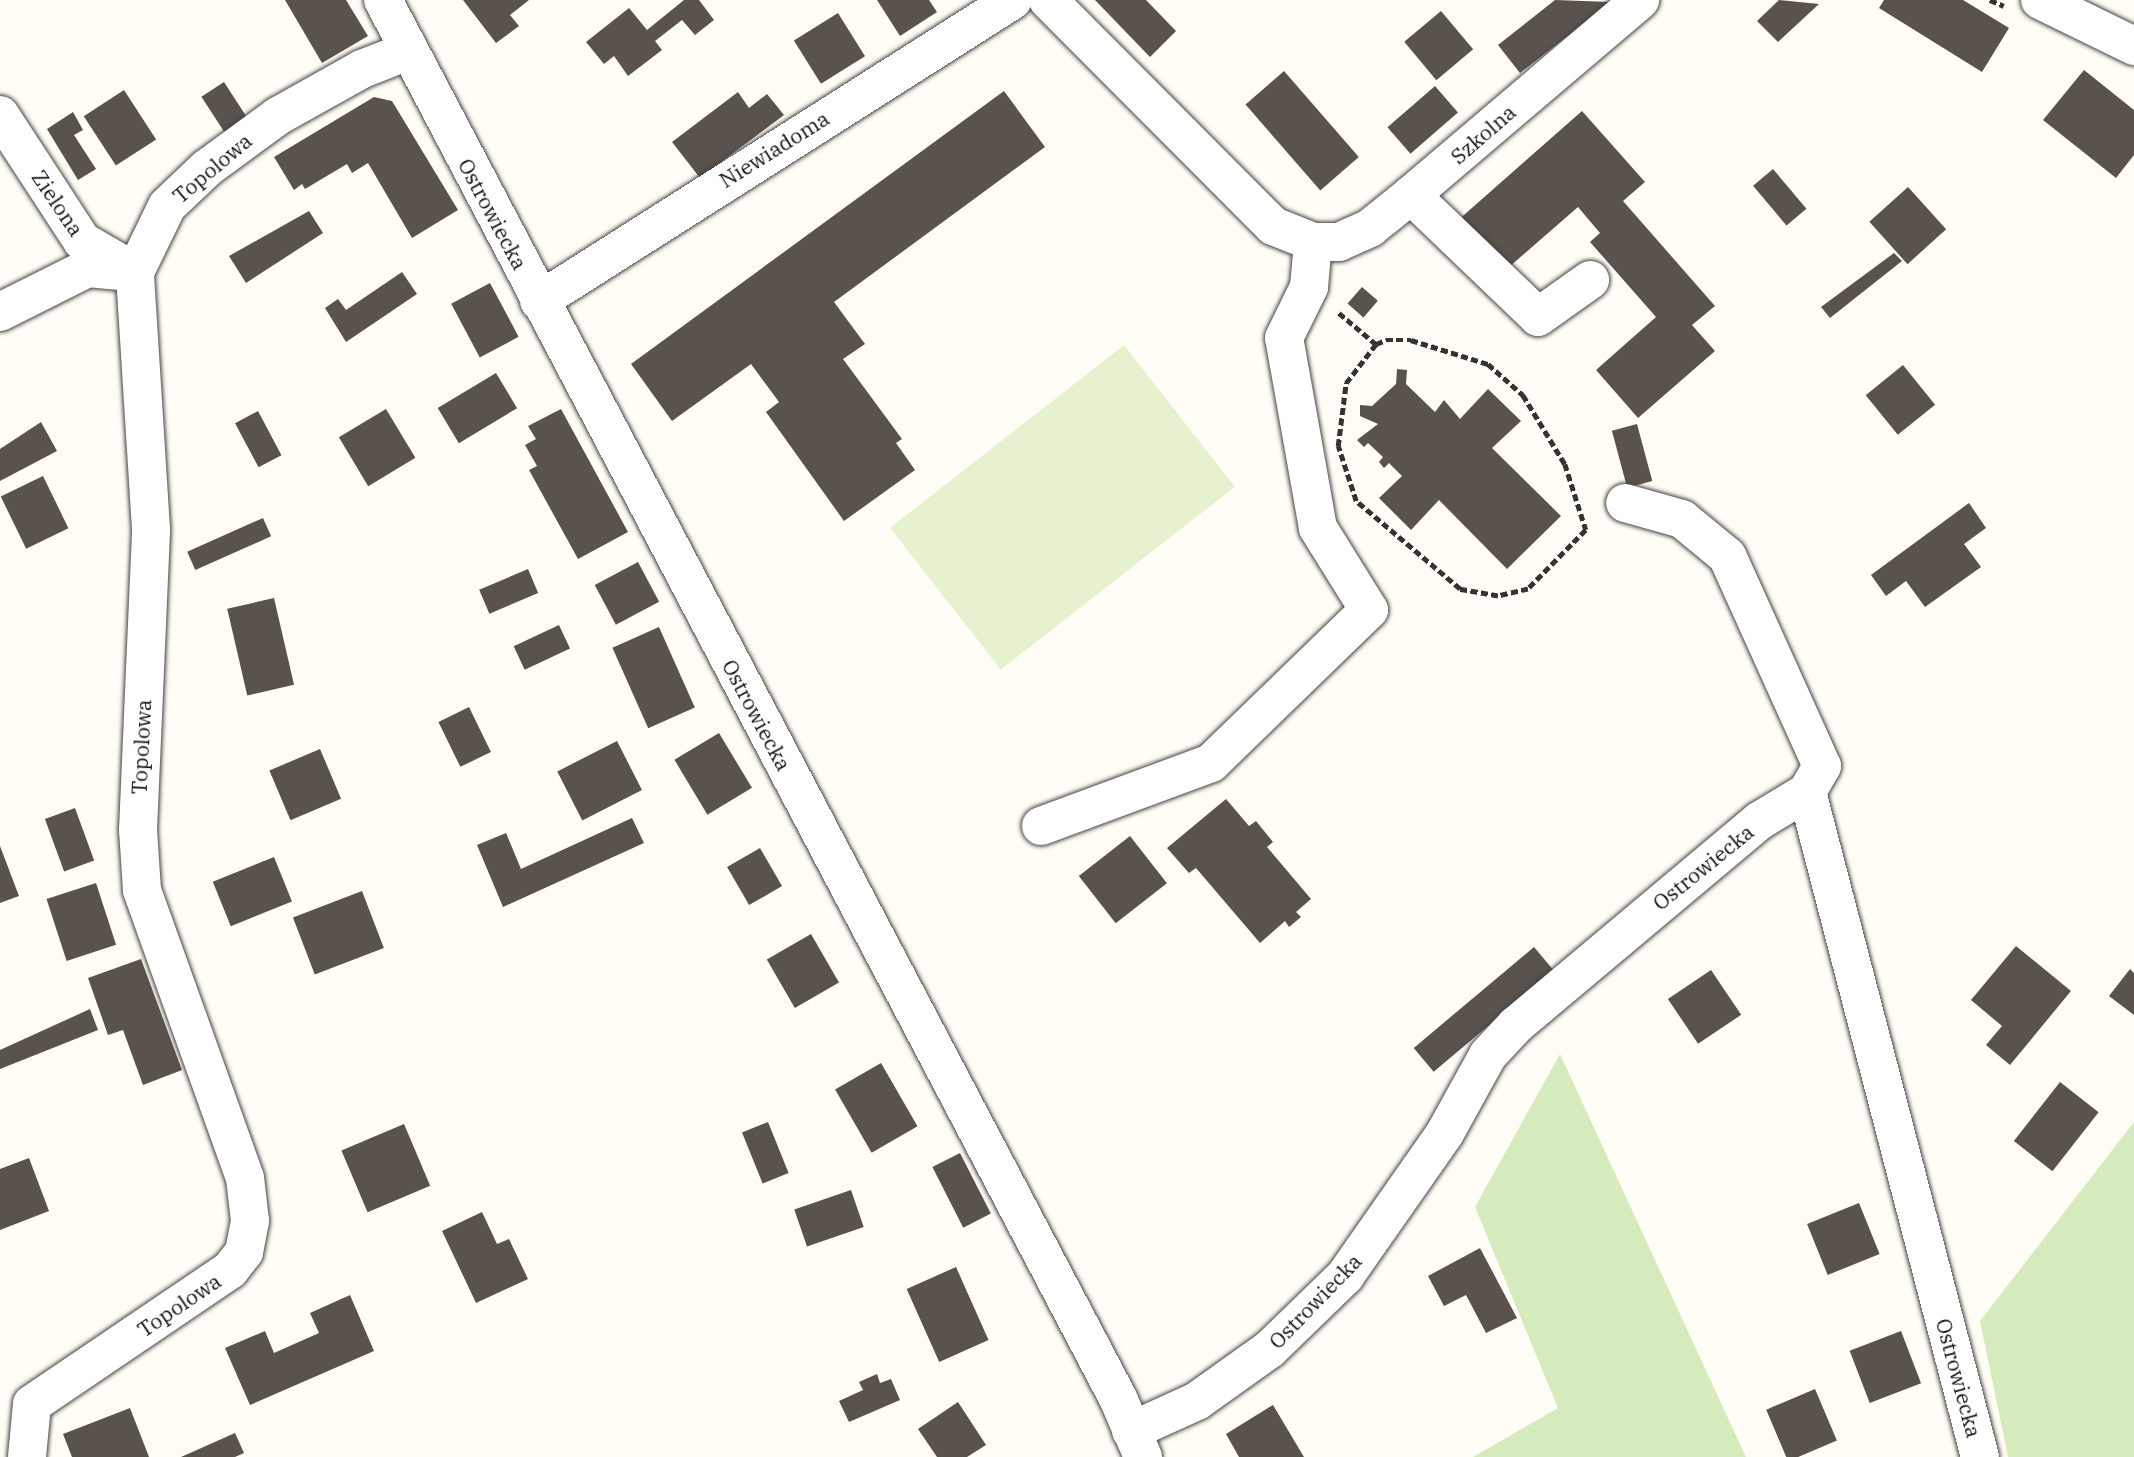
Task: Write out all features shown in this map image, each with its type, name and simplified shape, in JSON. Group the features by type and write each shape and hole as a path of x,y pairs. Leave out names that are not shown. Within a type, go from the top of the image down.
{"street":[{"name":"Ostrowiecka","path":"383,0 1137,1444 1270,1349 1345,1276 1445,1133 1488,1055 1516,1025 1759,821 1807,792 1980,1457"},
{"name":"Niewiadoma","path":"539,301 1013,0"},
{"name":"Szkolna","path":"1048,0 1248,205 1273,226 1313,242 1339,242 1370,228 1640,0"},
{"path":"2040,0 2134,46"},
{"name":"Topolowa","path":"27,1457 32,1404 230,1270 244,1252 250,1221 245,1178 142,890 138,830 151,529 135,272 167,206 206,168 278,116 362,69 408,51"},
{"name":"Zielona","path":"0,114 82,241 135,272"},
{"path":"1411,195 1538,317 1590,280"},
{"path":"1041,826 1211,763 1369,610 1318,528 1284,338 1309,287 1313,242"},
{"path":"0,312 88,268 135,272"},
{"path":"1625,503 1682,519 1727,556 1822,766 1807,792"}],"path":[{"path":"1356,328 1376,344 1411,340 1488,364 1523,395 1565,464 1586,530 1528,589 1498,596 1460,589 1356,500 1338,446 1346,383 1376,344"}],"green space":[{"path":"1124,345 1235,487 1001,670 890,528"},
{"path":"1560,1054 1746,1457 1473,1457 1558,1408 1475,1207"},
{"path":"2134,1122 2134,1457 2008,1457 1980,1321"}],"building":[{"path":"285,0 346,0 368,36 322,63"},
{"path":"463,0 529,0 510,15 519,26 496,43"},
{"path":"684,0 699,0 714,20 695,35 682,20 655,41 662,50 628,76 614,56 604,64 586,42 629,8 647,30"},
{"path":"877,0 929,0 937,12 900,36"},
{"path":"1095,0 1146,0 1176,31 1150,57"},
{"path":"1555,0 1611,2 1520,73 1498,45"},
{"path":"1779,0 1819,4 1778,42 1757,21"},
{"path":"1884,0 1963,0 2009,28 1982,72 1879,8"},
{"path":"1441,11 1473,49 1436,80 1404,42"},
{"path":"838,13 865,56 821,84 794,41"},
{"path":"2084,70 2134,110 2134,155 2116,178 2043,120"},
{"path":"1284,71 1359,157 1320,190 1246,104"},
{"path":"224,82 248,119 225,134 201,97"},
{"path":"1435,86 1458,112 1410,154 1387,127"},
{"path":"124,90 156,139 116,166 84,116"},
{"path":"1004,91 1045,147 834,302 865,344 843,359 902,439 896,443 915,470 844,521 766,412 779,402 751,364 672,421 631,364"},
{"path":"738,92 749,108 767,94 784,115 700,178 672,142"},
{"path":"374,97 392,101 458,210 412,238 368,163 352,173 347,164 305,189 302,184 294,190 274,157"},
{"path":"1582,111 1645,182 1623,201 1715,306 1692,325 1715,351 1638,418 1596,370 1656,317 1590,242 1600,233 1578,207 1501,274 1456,222"},
{"path":"73,112 83,130 74,135 96,169 78,180 47,129"},
{"path":"1773,169 1806,209 1787,226 1753,186"},
{"path":"1908,187 1946,229 1907,264 1869,222"},
{"path":"309,211 323,233 246,283 229,256"},
{"path":"1894,253 1902,261 1830,318 1821,307"},
{"path":"402,272 417,294 346,342 325,308 338,299 346,310"},
{"path":"490,283 519,337 480,358 451,304"},
{"path":"1362,287 1378,301 1363,317 1348,304"},
{"path":"1903,365 1935,405 1898,435 1866,395"},
{"path":"1397,369 1407,370 1406,384 1435,412 1444,400 1460,419 1488,389 1521,421 1492,448 1561,516 1507,569 1439,500 1411,530 1379,498 1402,476 1389,463 1384,468 1379,462 1383,457 1368,443 1364,447 1357,440 1378,424 1360,416 1360,405 1372,406 1396,384"},
{"path":"496,373 517,408 459,443 438,408"},
{"path":"386,409 415,458 368,486 339,437"},
{"path":"561,409 628,532 578,559 529,470 537,466 525,445 536,439 528,426"},
{"path":"258,411 281,455 259,467 235,423"},
{"path":"41,422 57,451 0,481 0,449"},
{"path":"1637,424 1652,481 1627,488 1612,431"},
{"path":"43,476 68,528 26,549 1,497"},
{"path":"1969,503 1986,528 1964,544 1981,567 1925,607 1906,581 1886,596 1871,575"},
{"path":"263,518 271,536 195,570 187,552"},
{"path":"638,562 659,602 616,625 595,585"},
{"path":"528,569 538,593 489,614 479,590"},
{"path":"274,598 294,685 247,696 227,609"},
{"path":"559,625 570,649 525,670 514,646"},
{"path":"659,627 695,707 648,728 612,648"},
{"path":"469,707 491,752 460,767 438,722"},
{"path":"719,733 752,788 707,815 674,760"},
{"path":"617,741 642,790 582,820 557,771"},
{"path":"320,749 341,799 290,820 269,770"},
{"path":"1226,799 1249,826 1256,821 1273,842 1267,847 1311,899 1296,912 1301,917 1289,927 1285,921 1260,943 1196,868 1189,873 1167,848"},
{"path":"75,808 94,861 64,872 45,819"},
{"path":"632,818 644,843 503,907 477,845 506,833 521,869"},
{"path":"1130,836 1167,883 1116,923 1079,876"},
{"path":"0,846 19,896 0,903"},
{"path":"760,848 782,886 749,905 727,867"},
{"path":"274,857 292,902 231,926 213,882"},
{"path":"96,883 116,945 67,961 47,899"},
{"path":"362,891 384,948 315,974 293,918"},
{"path":"811,934 839,982 795,1008 767,959"},
{"path":"2016,946 2071,991 2010,1065 1986,1045 2002,1026 1971,1000"},
{"path":"1534,947 1554,971 1434,1072 1414,1048"},
{"path":"141,959 182,1070 143,1085 123,1030 108,1035 88,978"},
{"path":"2130,969 2134,973 2134,1015 2109,996"},
{"path":"1711,970 1741,1015 1698,1044 1668,999"},
{"path":"90,1009 98,1030 0,1069 0,1050"},
{"path":"881,1063 918,1126 872,1153 835,1090"},
{"path":"2060,1082 2099,1112 2052,1171 2014,1141"},
{"path":"768,1122 789,1173 763,1183 742,1132"},
{"path":"404,1124 430,1186 368,1212 341,1151"},
{"path":"960,1153 991,1214 963,1228 932,1167"},
{"path":"29,1158 49,1211 0,1230 0,1169"},
{"path":"851,1190 864,1227 807,1246 794,1210"},
{"path":"1859,1203 1880,1254 1828,1275 1807,1224"},
{"path":"482,1212 497,1244 509,1239 528,1279 476,1303 442,1231"},
{"path":"1480,1248 1517,1318 1486,1333 1466,1295 1444,1306 1428,1276"},
{"path":"956,1267 989,1340 939,1362 907,1289"},
{"path":"350,1295 374,1351 250,1405 225,1348 265,1331 274,1353 319,1333 310,1313"},
{"path":"1901,1331 1921,1383 1870,1403 1850,1351"},
{"path":"877,1374 880,1383 891,1379 900,1400 849,1422 839,1401 863,1390 859,1382"},
{"path":"1815,1389 1837,1441 1798,1457 1786,1457 1766,1410"},
{"path":"958,1402 986,1445 967,1457 937,1457 918,1429"},
{"path":"1273,1405 1304,1457 1239,1457 1226,1434"},
{"path":"130,1408 149,1457 72,1457 63,1434"},
{"path":"235,1433 244,1453 235,1457 181,1457"}]}
